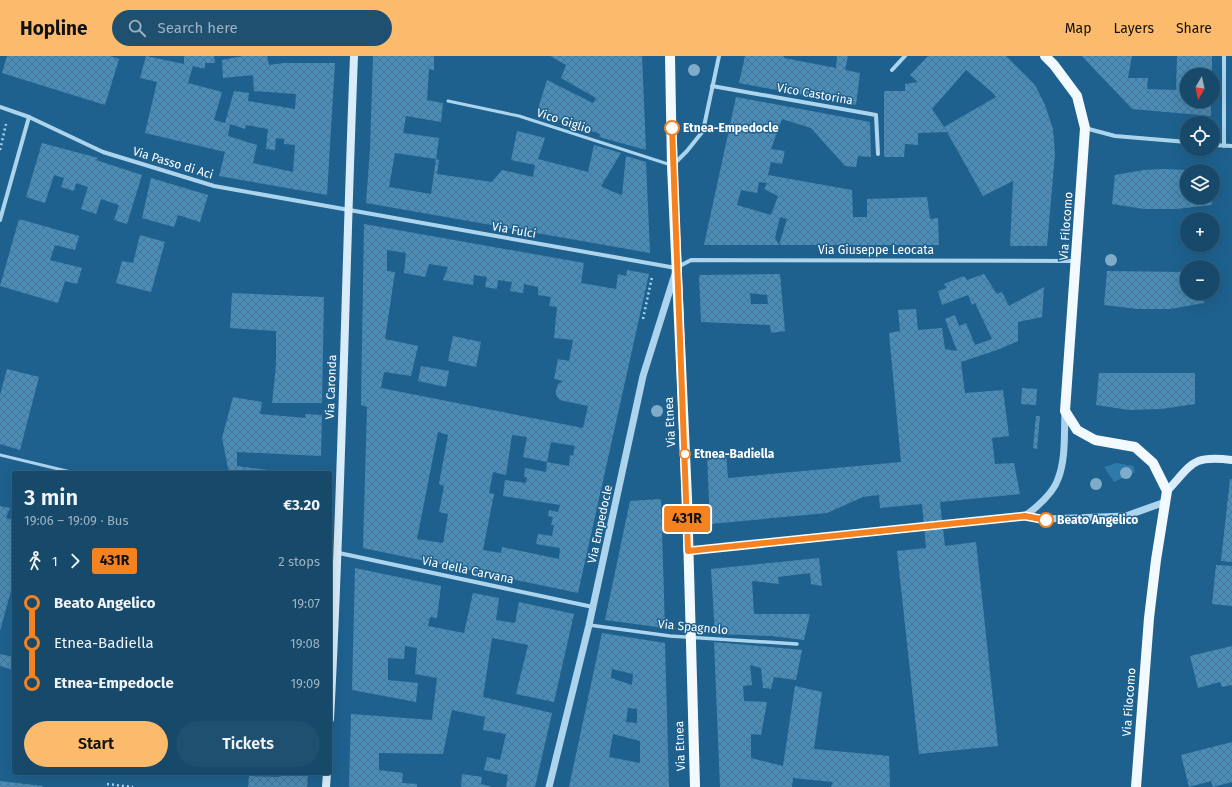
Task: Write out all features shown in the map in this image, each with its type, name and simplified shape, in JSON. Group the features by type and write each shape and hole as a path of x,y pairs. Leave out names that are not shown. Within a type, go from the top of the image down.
{"main road":[{"name":"Via Caronda","path":"332,672 354,56"},
{"name":"Via Etnea","path":"670,56 672,166 691,638 694,787"},
{"name":"Via Filocomo","path":"1045,56 1054,65 1077,96 1085,128 1077,261 1065,411"},
{"path":"1065,411 1077,430 1096,440 1135,447 1153,464 1167,491 1194,462 1209,457 1232,460"},
{"name":"Via Filocomo","path":"1136,787 1149,620 1156,560 1167,491"},
{"path":"326,787 327,775"}],"street":[{"path":"672,166 687,151 703,131 719,56"},
{"path":"892,70 904,56"},
{"path":"1224,56 1224,146"},
{"name":"Vico Castorina","path":"712,86 876,115 878,154"},
{"name":"Via Passo di Aci","path":"0,107 29,116 103,152 214,186 348,211"},
{"path":"0,220 29,116"},
{"path":"1085,128 1115,136 1180,141"},
{"path":"1220,146 1232,146"},
{"name":"Via Fulci","path":"348,211 676,268"},
{"name":"Via Giuseppe Leocata","path":"676,268 691,260 1077,261"},
{"name":"Via Empedocle","path":"549,787 589,625 644,376 676,268"},
{"path":"1025,516 1040,504 1058,480 1062,458 1065,411"},
{"path":"943,525 1025,516 1046,520 1126,516 1165,502"},
{"path":"688,551 924,527"},
{"name":"Via della Carvana","path":"337,553 593,607"},
{"name":"Via Spagnolo","path":"589,625 691,638 796,644"}],"lane":[{"name":"Vico Giglio","path":"448,101 518,116 672,166"},
{"path":"0,455 67,471"}],"path":[{"path":"0,122 7,124 0,150"},
{"path":"107,784 133,787"}],"shaded area":[{"path":"1117,463 1133,466 1135,472 1114,482 1104,467"}],"building":[{"path":"7,56 110,56 119,59 105,105 2,73"},
{"path":"146,56 184,64 184,56 214,56 215,63 205,63 205,69 193,66 188,83 222,92 214,120 225,123 234,91 249,93 248,101 295,109 296,94 254,91 253,75 223,78 222,60 243,56 267,56 269,65 284,63 335,63 327,195 219,176 225,152 145,133 157,82 140,78","holes":["230,124 245,129 246,125 268,129 266,149 275,150 276,138 284,139 284,144 295,145 293,172 253,163 257,145 228,136"]},
{"path":"373,56 434,56 434,70 429,69 427,100 443,103 441,122 406,116 403,133 439,138 436,159 439,160 437,174 492,182 502,170 533,177 535,165 511,160 517,131 545,138 538,159 588,172 594,145 621,153 601,186 622,195 626,156 646,162 650,253 366,203 370,149","holes":["395,153 436,159 431,194 389,187"]},
{"path":"550,56 642,56 646,150 599,137 600,134 537,112 547,80 593,103 596,98 561,78 566,65"},
{"path":"745,56 784,56 784,58 836,68 837,56 848,56 845,70 860,73 856,105 739,83"},
{"path":"928,56 1006,56 1035,85 1045,105 1053,129 1055,154 1047,246 1010,246 1013,181 983,196 947,132 918,133 918,145 905,144 904,157 884,157 884,91 905,91 905,84 918,82 910,75","holes":["966,70 996,97 944,127 932,109"]},
{"path":"1082,56 1132,56 1128,78 1148,78 1147,89 1176,90 1177,56 1212,56 1212,68 1180,68 1180,108 1211,108 1211,116 1132,109"},
{"path":"736,97 870,122 871,157 858,156 856,167 845,166 811,128 782,119 771,149 785,151 782,164 771,162 768,175 852,190 853,217 867,217 867,199 927,197 930,219 938,218 939,245 779,245 704,245","holes":["759,182 767,183 764,189 778,196 771,215 737,205 741,190 757,193","780,217 787,219 779,245 775,238"]},
{"path":"42,143 98,158 96,160 142,175 127,224 114,220 119,205 101,199 96,214 81,209 88,187 76,183 74,191 61,187 64,178 54,175 45,203 26,197"},
{"path":"1144,170 1180,170 1180,204 1212,205 1176,209 1144,209 1112,204 1115,175"},
{"path":"151,178 208,195 200,222 178,215 174,227 142,218"},
{"path":"19,219 79,236 75,250 55,245 50,260 82,268 77,284 65,281 58,303 0,286"},
{"path":"364,224 584,263 581,283 616,289 618,274 626,276 627,270 649,274 578,593 363,548 367,407 361,405","holes":["387,250 406,253 404,273 425,277 429,264 448,267 443,280 473,285 474,275 487,277 485,287 497,289 498,280 512,282 510,291 523,293 524,284 538,287 538,295 551,297 549,306 557,307 554,338 573,340 569,361 558,359 554,379 563,381 558,384 556,395 560,400 588,406 583,428 381,388 384,372 411,376 418,346 385,339 395,272 387,271","438,432 448,435 439,484 444,486 439,512 448,514 443,543 417,539","512,435 527,437 523,457 547,462 546,472 525,468 524,477 527,477 526,483 505,480 503,496 560,505 558,512 549,510 548,516 553,517 551,525 554,525 552,536 538,534 536,544 560,548 559,559 502,547 501,553 483,550 494,494 489,493 493,472 506,475","551,442 575,446 573,456 570,455 569,466 547,462"]},
{"path":"140,235 165,242 151,292 116,283 122,261 133,263"},
{"path":"1107,271 1180,272 1180,300 1204,300 1204,303 1170,309 1138,309 1104,305"},
{"path":"780,274 785,331 771,333 770,325 701,322 699,275","holes":["750,293 767,295 768,304 751,304"]},
{"path":"984,274 997,294 1002,292 1009,306 1044,287 1042,317 1018,322 1018,341 961,362 965,393 1003,390 1009,436 992,438 995,464 1014,463 1020,494 940,502 945,546 976,542 998,746 919,754 897,551 926,548 922,504 880,508 879,495 863,497 827,513 710,524 707,454 726,453 728,478 901,462 889,333 900,331 898,310 916,309 918,330 942,328 945,349 957,351 945,319 955,315 959,326 966,323 975,345 992,339 975,303 972,305 968,295 942,305 938,291 947,288 944,284 964,276 967,280"},
{"path":"232,293 324,297 322,403 272,403 276,365 276,331 230,328"},
{"path":"453,336 481,342 476,367 448,361"},
{"path":"421,366 449,371 446,387 418,381"},
{"path":"7,369 39,377 20,450 0,444 0,395"},
{"path":"1099,373 1195,373 1195,404 1161,409 1129,410 1096,405"},
{"path":"1022,388 1037,389 1036,405 1021,404"},
{"path":"233,397 262,402 260,414 306,418 305,414 322,415 321,456 237,452 237,466 277,471 229,471 222,438"},
{"path":"1036,416 1040,416 1037,449 1033,448"},
{"path":"1230,479 1232,479 1232,562 1221,561"},
{"path":"661,499 665,628 605,620 630,501"},
{"path":"0,506 10,508 6,518 12,520 12,587 0,631"},
{"path":"819,558 822,586 811,584 810,573 778,577 779,584 752,581 754,614 810,614 804,640 771,636 715,634 711,569"},
{"path":"1216,565 1232,566 1232,606 1212,604"},
{"path":"355,568 441,586 437,618 430,617 428,626 464,633 473,593 499,598 496,620 515,623 519,602 574,614 554,702 516,694 528,645 492,638 483,697 552,713 535,787 506,787 508,775 484,770 487,757 500,760 506,734 483,730 485,717 452,710 443,754 379,753 379,770 403,773 402,783 417,784 417,787 349,787 351,714 432,720 437,678 415,674 417,648 405,646 404,659 388,658 388,680 418,683 416,702 352,690"},
{"path":"602,633 665,643 669,787 569,787","holes":["612,669 633,674 632,685 611,678","628,708 637,709 637,723 626,722","613,734 640,741 640,763 609,757"]},
{"path":"714,642 802,650 796,680 774,677 771,689 763,688 761,668 750,665 752,685 743,686 744,701 767,702 761,735 751,734 751,758 783,766 795,686 822,692 814,749 889,756 890,787 831,787 833,782 793,778 792,787 720,787"},
{"path":"1232,646 1232,685 1222,687 1220,682 1198,688 1190,656"},
{"path":"0,654 12,657 12,669 0,666"},
{"path":"1232,742 1232,782 1213,787 1211,781 1189,787 1181,755"},
{"path":"462,774 482,777 481,784 492,787 461,787"},
{"path":"228,775 249,775 249,776"},
{"path":"278,775 308,775 307,787 248,787 249,776 279,777"},
{"path":"0,781 43,786 43,787 0,787"}],"tunnel":[{"path":"924,527 943,525"}],"bus line":[{"name":"431R","path":"672,128 672,166 688,551 1025,516 1046,520"}],"place":[{"name":"Etnea-Empedocle","path":"672,128"},
{"name":"Etnea-Badiella","path":"685,454"},
{"name":"Beato Angelico","path":"1046,520"}]}
